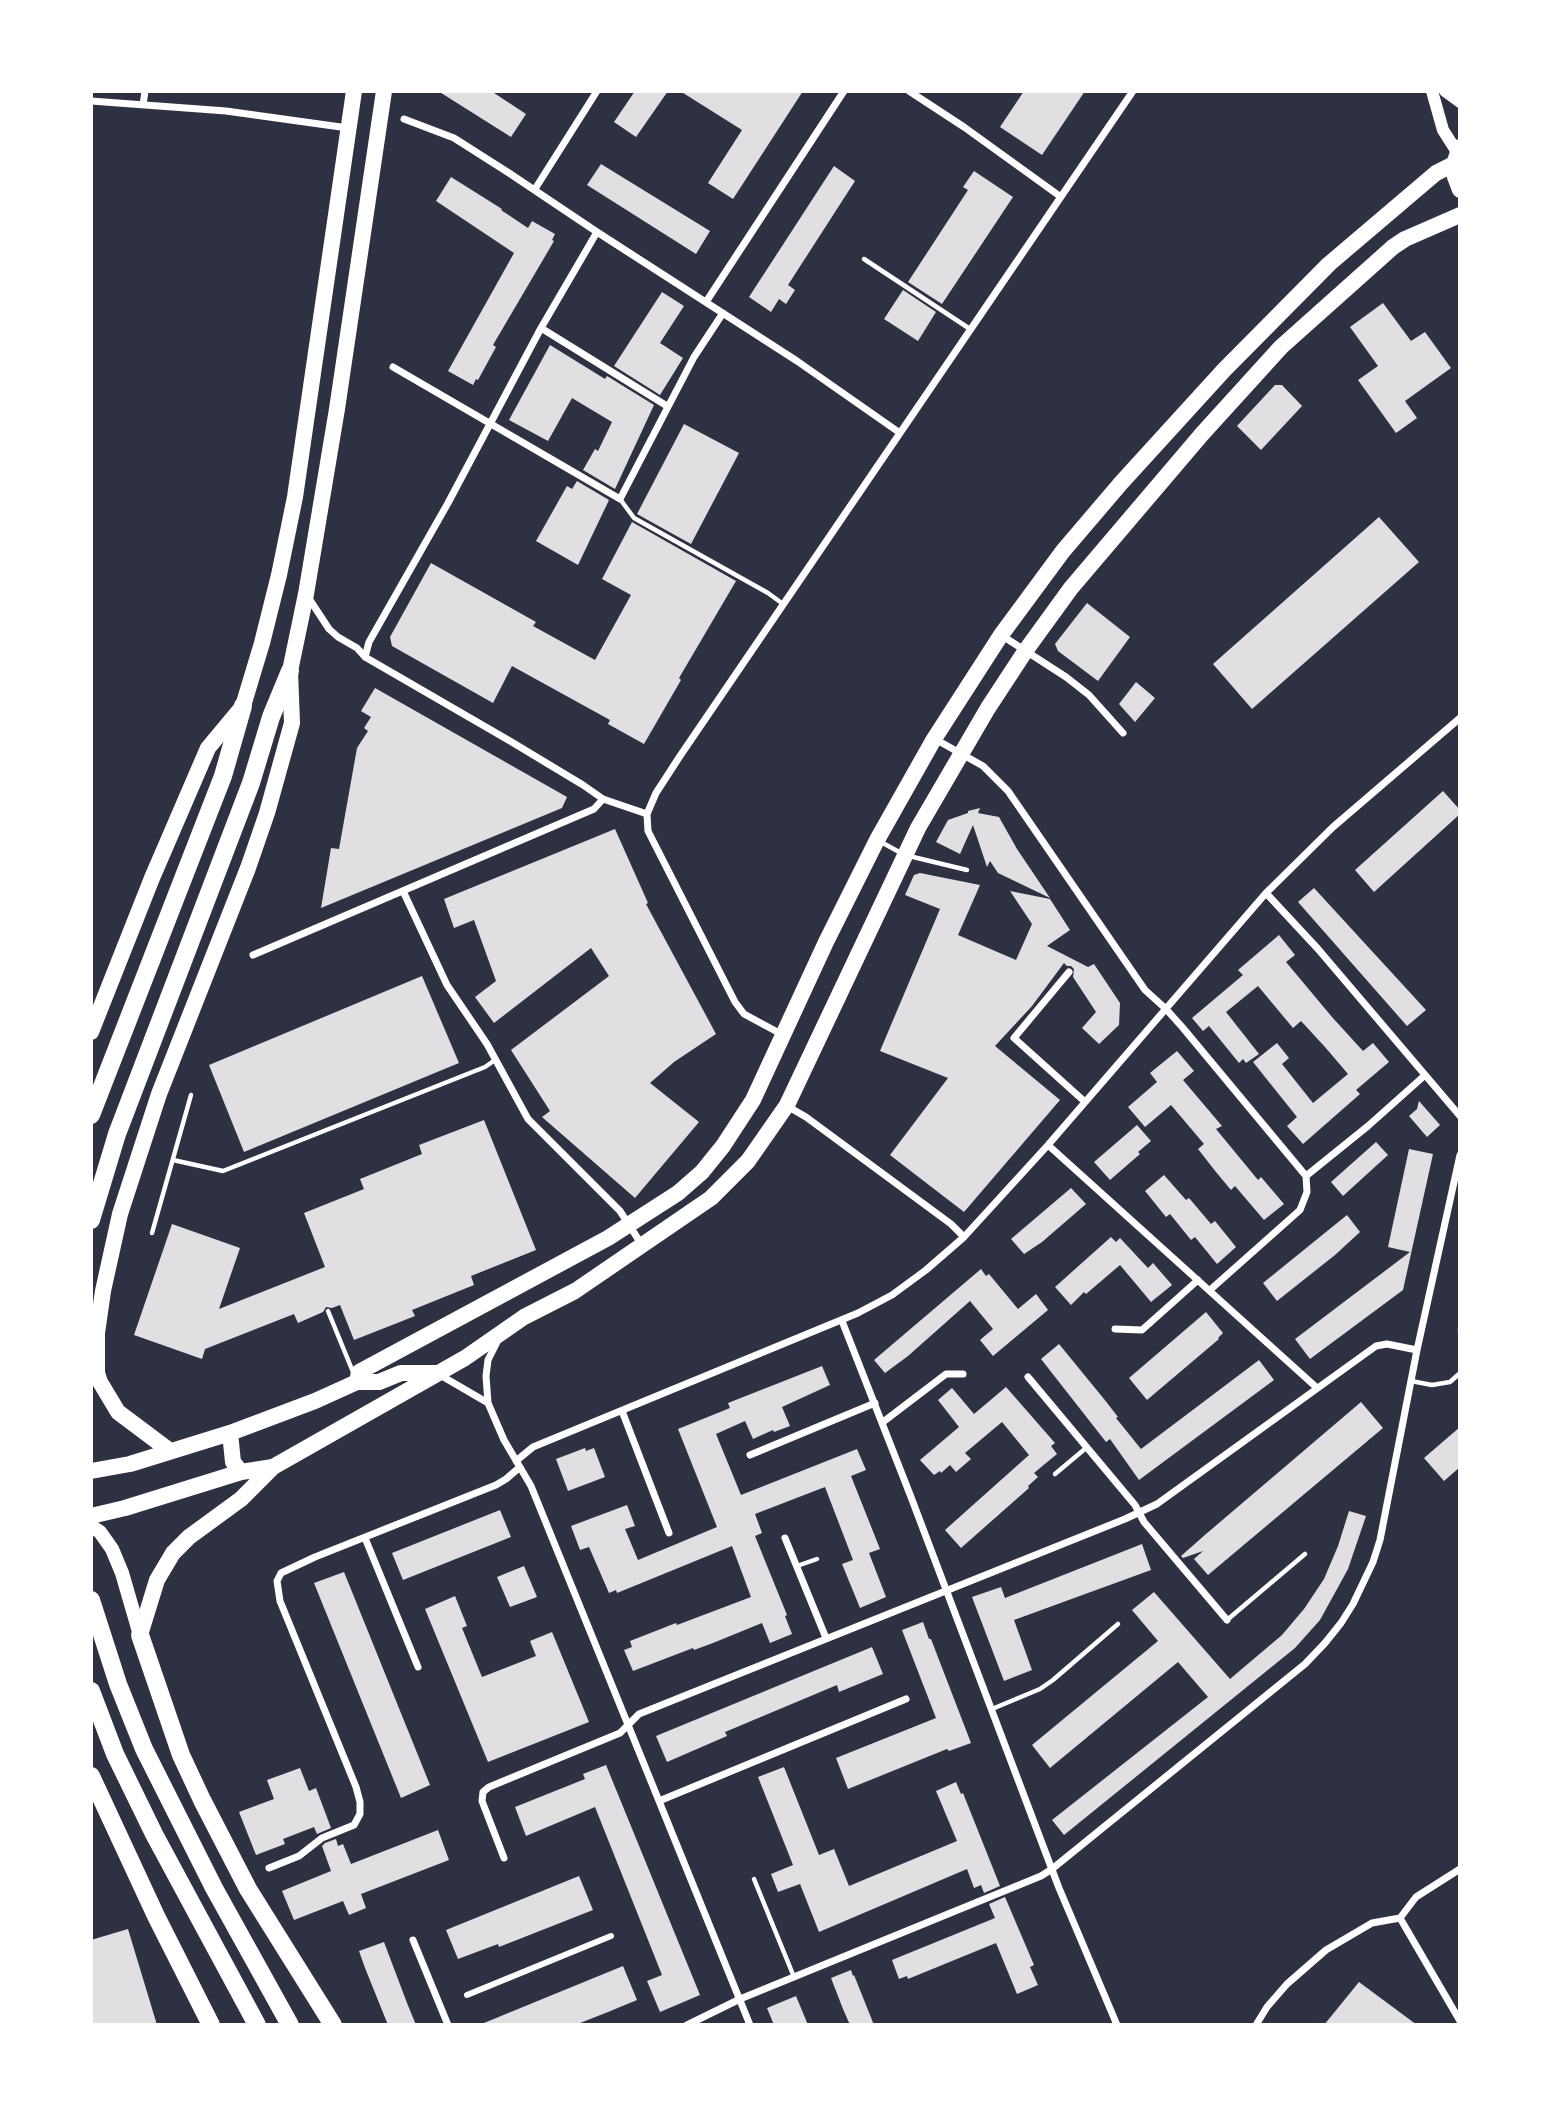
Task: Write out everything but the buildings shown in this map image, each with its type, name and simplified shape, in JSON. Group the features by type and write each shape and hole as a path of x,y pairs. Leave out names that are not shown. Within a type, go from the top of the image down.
{"highway":[{"path":"91,1115 219,786 279,575 295,497 354,91"},
{"path":"91,1220 117,1135 251,783 271,717 290,671 337,408 384,91"},
{"path":"1457,154 1455,177 1460,190"},
{"path":"357,1382 359,1372 541,1275 628,1225 678,1193 702,1172 723,1146 752,1100 877,840 934,739 1001,635 1063,551 1232,362 1329,264 1457,154"},
{"path":"333,2025 248,1889 202,1800 181,1755 140,1635 157,1580 173,1553 188,1537 241,1499 273,1467 464,1358 524,1317 575,1292 711,1198 748,1161 787,1105 905,854 960,754 1026,650 1071,588 1194,443 1281,347 1393,247 1460,215"},
{"path":"170,1451 118,1412 100,1382 96,1366 97,1334 103,1291 120,1214 159,1094 267,813 292,723 290,671"},
{"path":"91,1032 152,878 208,748 243,706"},
{"path":"91,1471 130,1464 230,1433 357,1382 379,1382 401,1373 436,1373"},
{"path":"230,1433 233,1462 241,1472"},
{"path":"91,1516 241,1472 273,1467"},
{"path":"91,1600 118,1684 144,1749 214,1888 290,2025"},
{"path":"91,1690 115,1754 154,1834 257,2025"},
{"path":"91,1776 156,1916 211,2025"}],"main road":[{"path":"91,1526 100,1532 112,1549 140,1635"}],"street":[{"path":"143,105 145,91"},
{"path":"535,189 597,91"},
{"path":"706,302 844,91"},
{"path":"909,91 1060,197"},
{"path":"783,1035 744,1014 735,1002 648,831 648,814 656,793 1133,91"},
{"path":"1432,91 1443,130 1457,154"},
{"path":"1446,91 1460,102"},
{"path":"91,101 226,111 350,128"},
{"path":"404,119 454,138 535,189 797,361 900,433"},
{"path":"365,657 369,642 541,328 597,232"},
{"path":"393,367 620,499 694,357 723,313"},
{"path":"541,328 667,406"},
{"path":"306,593 329,629 357,648 365,657 510,741 603,799 648,814"},
{"path":"1001,635 1081,689 1123,733"},
{"path":"269,1868 299,1856 322,1838 354,1825 360,1814 356,1787 280,1601 277,1581 281,1573 496,1485 506,1479 533,1447 842,1321 892,1295 964,1237 1048,1145 1266,893 1334,827 1460,718"},
{"path":"934,739 983,766 1008,791 1145,990 1166,1009 1307,1176 1307,1192 1300,1210 1210,1290"},
{"path":"253,954 594,809 603,799"},
{"path":"403,891 447,985 496,1059 528,1119 620,1211 642,1246"},
{"path":"1266,893 1460,1116"},
{"path":"1069,972 1014,1038 1084,1101"},
{"path":"1307,1176 1424,1076"},
{"path":"787,1105 806,1116 951,1224 964,1237"},
{"path":"1048,1145 1316,1387"},
{"path":"687,2025 740,1999 1052,1870 1305,1664 1341,1623 1363,1585 1380,1540 1417,1350 1460,1155"},
{"path":"1115,1328 1142,1330 1198,1280"},
{"path":"842,1321 883,1422 1052,1870 1117,2025"},
{"path":"502,1331 488,1360 488,1403 504,1440 531,1486 750,2025"},
{"path":"504,1858 482,1801 483,1793 488,1787 620,1733 635,1716 1111,1525 1157,1504 1376,1346 1387,1344 1417,1350"},
{"path":"436,1373 488,1403"},
{"path":"883,1422 946,1374 962,1374"},
{"path":"1028,1377 1132,1500 1144,1522 1227,1620"},
{"path":"750,1455 875,1404"},
{"path":"622,1411 669,1533"},
{"path":"365,1538 418,1667"},
{"path":"785,1538 826,1638"},
{"path":"659,1801 906,1699"},
{"path":"1256,2025 1287,1984 1326,1950 1372,1923 1400,1918 1416,1897 1460,1869"},
{"path":"1400,1918 1460,2021"},
{"path":"467,1995 611,1936"},
{"path":"413,1940 448,2025"}],"lane":[{"path":"864,259 971,329"},
{"path":"620,499 634,518 783,604"},
{"path":"877,840 918,859 967,870"},
{"path":"173,1160 223,1171 485,1067 496,1059"},
{"path":"152,1233 191,1095"},
{"path":"328,1311 357,1382"},
{"path":"1411,1381 1432,1385 1450,1382 1460,1373"},
{"path":"1055,1474 1086,1448"},
{"path":"1227,1620 1305,1554"},
{"path":"797,1566 817,1559"},
{"path":"992,1709 1041,1688 1118,1624"},
{"path":"754,1879 794,1977"}]}
